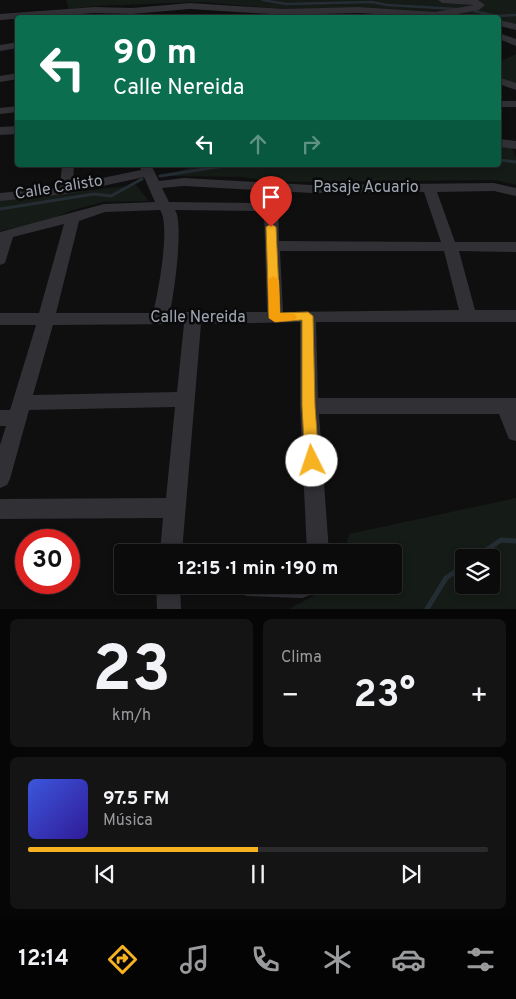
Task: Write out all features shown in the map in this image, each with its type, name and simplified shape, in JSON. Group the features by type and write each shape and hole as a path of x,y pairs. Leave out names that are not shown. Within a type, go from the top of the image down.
{"street":[{"path":"48,15 54,0"},
{"path":"442,0 475,2 481,5 453,15"},
{"path":"56,15 94,10 130,14 190,6 229,13 314,13 345,10 434,15"},
{"path":"345,10 355,15"},
{"path":"0,17 15,17"},
{"path":"501,23 516,27"},
{"path":"501,37 516,43"},
{"path":"0,41 15,40"},
{"path":"0,48 15,46"},
{"path":"0,78 15,76"},
{"path":"501,81 516,88"},
{"path":"501,104 516,104"},
{"path":"0,111 15,109"},
{"path":"0,131 15,130"},
{"path":"501,143 516,145"},
{"path":"66,190 68,167"},
{"path":"149,174 164,206 171,215 169,224 171,246 165,301 160,318"},
{"name":"Calle Calisto","path":"0,197 66,190 149,174"},
{"name":"Pasaje Acuario","path":"149,174 184,182 270,185 311,189 504,188 516,192"},
{"path":"270,185 275,318"},
{"path":"429,188 448,247 454,259 470,316"},
{"path":"0,260 3,230 73,218 104,208 164,206 271,207"},
{"path":"0,479 14,413 46,319 73,218"},
{"path":"272,246 516,247"},
{"path":"308,316 308,406 317,544"},
{"name":"Calle Nereida","path":"0,319 516,316"},
{"path":"172,544 193,318"},
{"path":"14,413 186,399"},
{"path":"308,406 510,406 516,433"},
{"path":"0,509 175,508"},
{"path":"168,594 168,609"}],"shaded area":[{"path":"66,0 516,0 516,24 501,21 501,15 461,15 361,7 325,10 283,9 201,2 94,6 69,9"},
{"path":"516,54 516,84 501,77 501,61"},
{"path":"501,146 512,148 516,157 516,185 495,180 274,182 243,177 161,176 191,167 501,167"},
{"path":"136,185 149,201 103,202 70,211 47,221 0,231 0,200"},
{"path":"516,498 516,609 289,609 317,594 402,594 402,544 346,544 349,534"}],"waterway":[{"path":"263,0 286,4 372,2 387,5 456,9"},
{"path":"474,11 492,15"},
{"path":"501,16 516,15"},
{"path":"501,160 516,162"},
{"path":"160,176 217,167"},
{"path":"0,209 94,194 111,196 142,179"},
{"path":"488,549 501,540 516,541"},
{"path":"427,609 446,578 455,572"}],"slow traffic":[{"path":"273,280 275,318 291,317"}],"route":[{"path":"271,227 275,318 308,316 308,406 312,461"}]}
